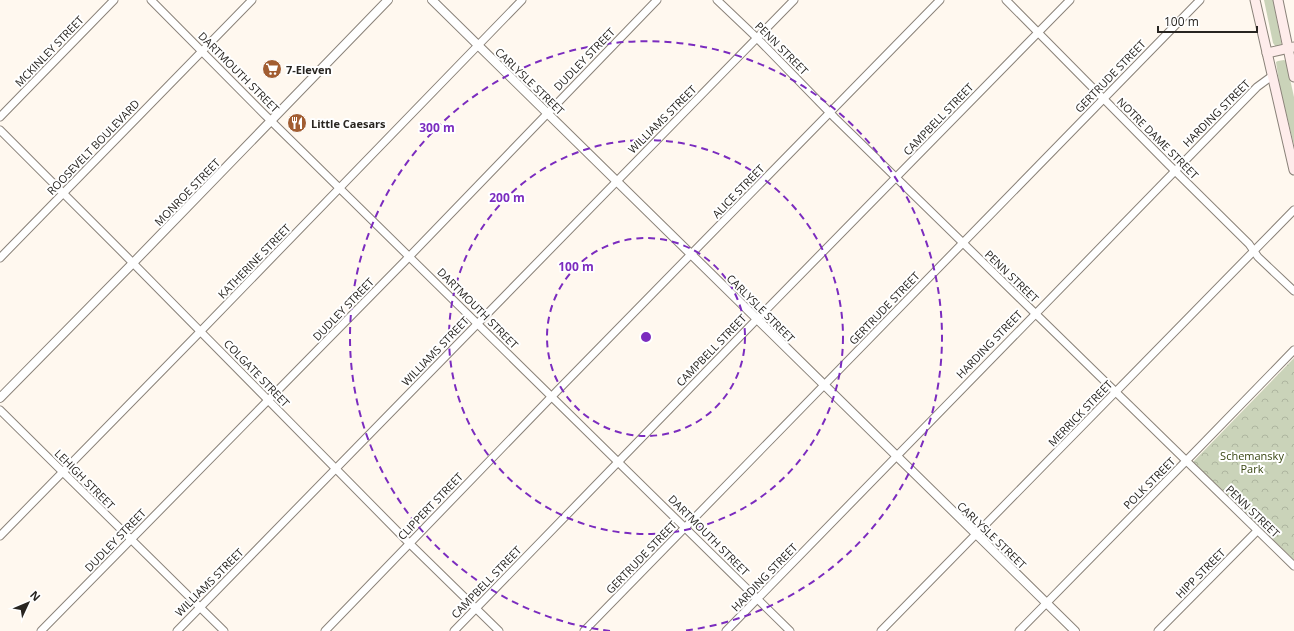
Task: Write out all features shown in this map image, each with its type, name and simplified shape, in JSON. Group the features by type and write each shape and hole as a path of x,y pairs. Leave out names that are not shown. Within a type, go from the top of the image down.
{"main road":[{"path":"1255,0 1294,170"},
{"path":"1278,0 1291,48 1294,77"},
{"path":"1267,54 1291,48"}],"street":[{"name":"MCKINLEY STREET","path":"0,117 114,0"},
{"name":"DARTMOUTH STREET","path":"151,0 790,631"},
{"name":"ROOSEVELT BOULEVARD","path":"0,258 252,0"},
{"name":"MONROE STREET","path":"0,398 388,0"},
{"name":"CARLYSLE STREET","path":"432,0 1075,631"},
{"name":"KATHERINE STREET","path":"0,536 522,0"},
{"name":"DUDLEY STREET","path":"41,631 409,256 657,0"},
{"name":"PENN STREET","path":"717,0 757,38 829,112 1294,566"},
{"name":"WILLIAMS STREET","path":"177,631 794,0"},
{"name":"ALICE STREET","path":"552,397 940,0"},
{"name":"NOTRE DAME STREET","path":"1006,0 1249,244 1258,257 1294,291"},
{"name":"CAMPBELL STREET","path":"454,631 1070,0"},
{"name":"GERTRUDE STREET","path":"584,631 1200,0"},
{"name":"HARDING STREET","path":"726,631 1257,87 1272,76"},
{"name":"COLGATE STREET","path":"0,130 409,543 499,631"},
{"name":"MERRICK STREET","path":"881,631 1294,210"},
{"name":"POLK STREET","path":"1019,631 1294,350"},
{"name":"CLIPPERT STREET","path":"325,631 552,397"},
{"name":"LEHIGH STREET","path":"0,410 224,631"},
{"name":"HIPP STREET","path":"1158,631 1257,530"}],"green space":[{"path":"1264,0 1273,0 1282,46 1276,47 1273,43"},
{"path":"1286,61 1294,97 1294,145 1280,88 1276,62"},
{"name":"Schemansky Park","path":"1294,358 1294,560 1193,462"}],"place":[{"name":"7-Eleven","path":"272,69"},
{"name":"Little Caesars","path":"297,123"}]}
